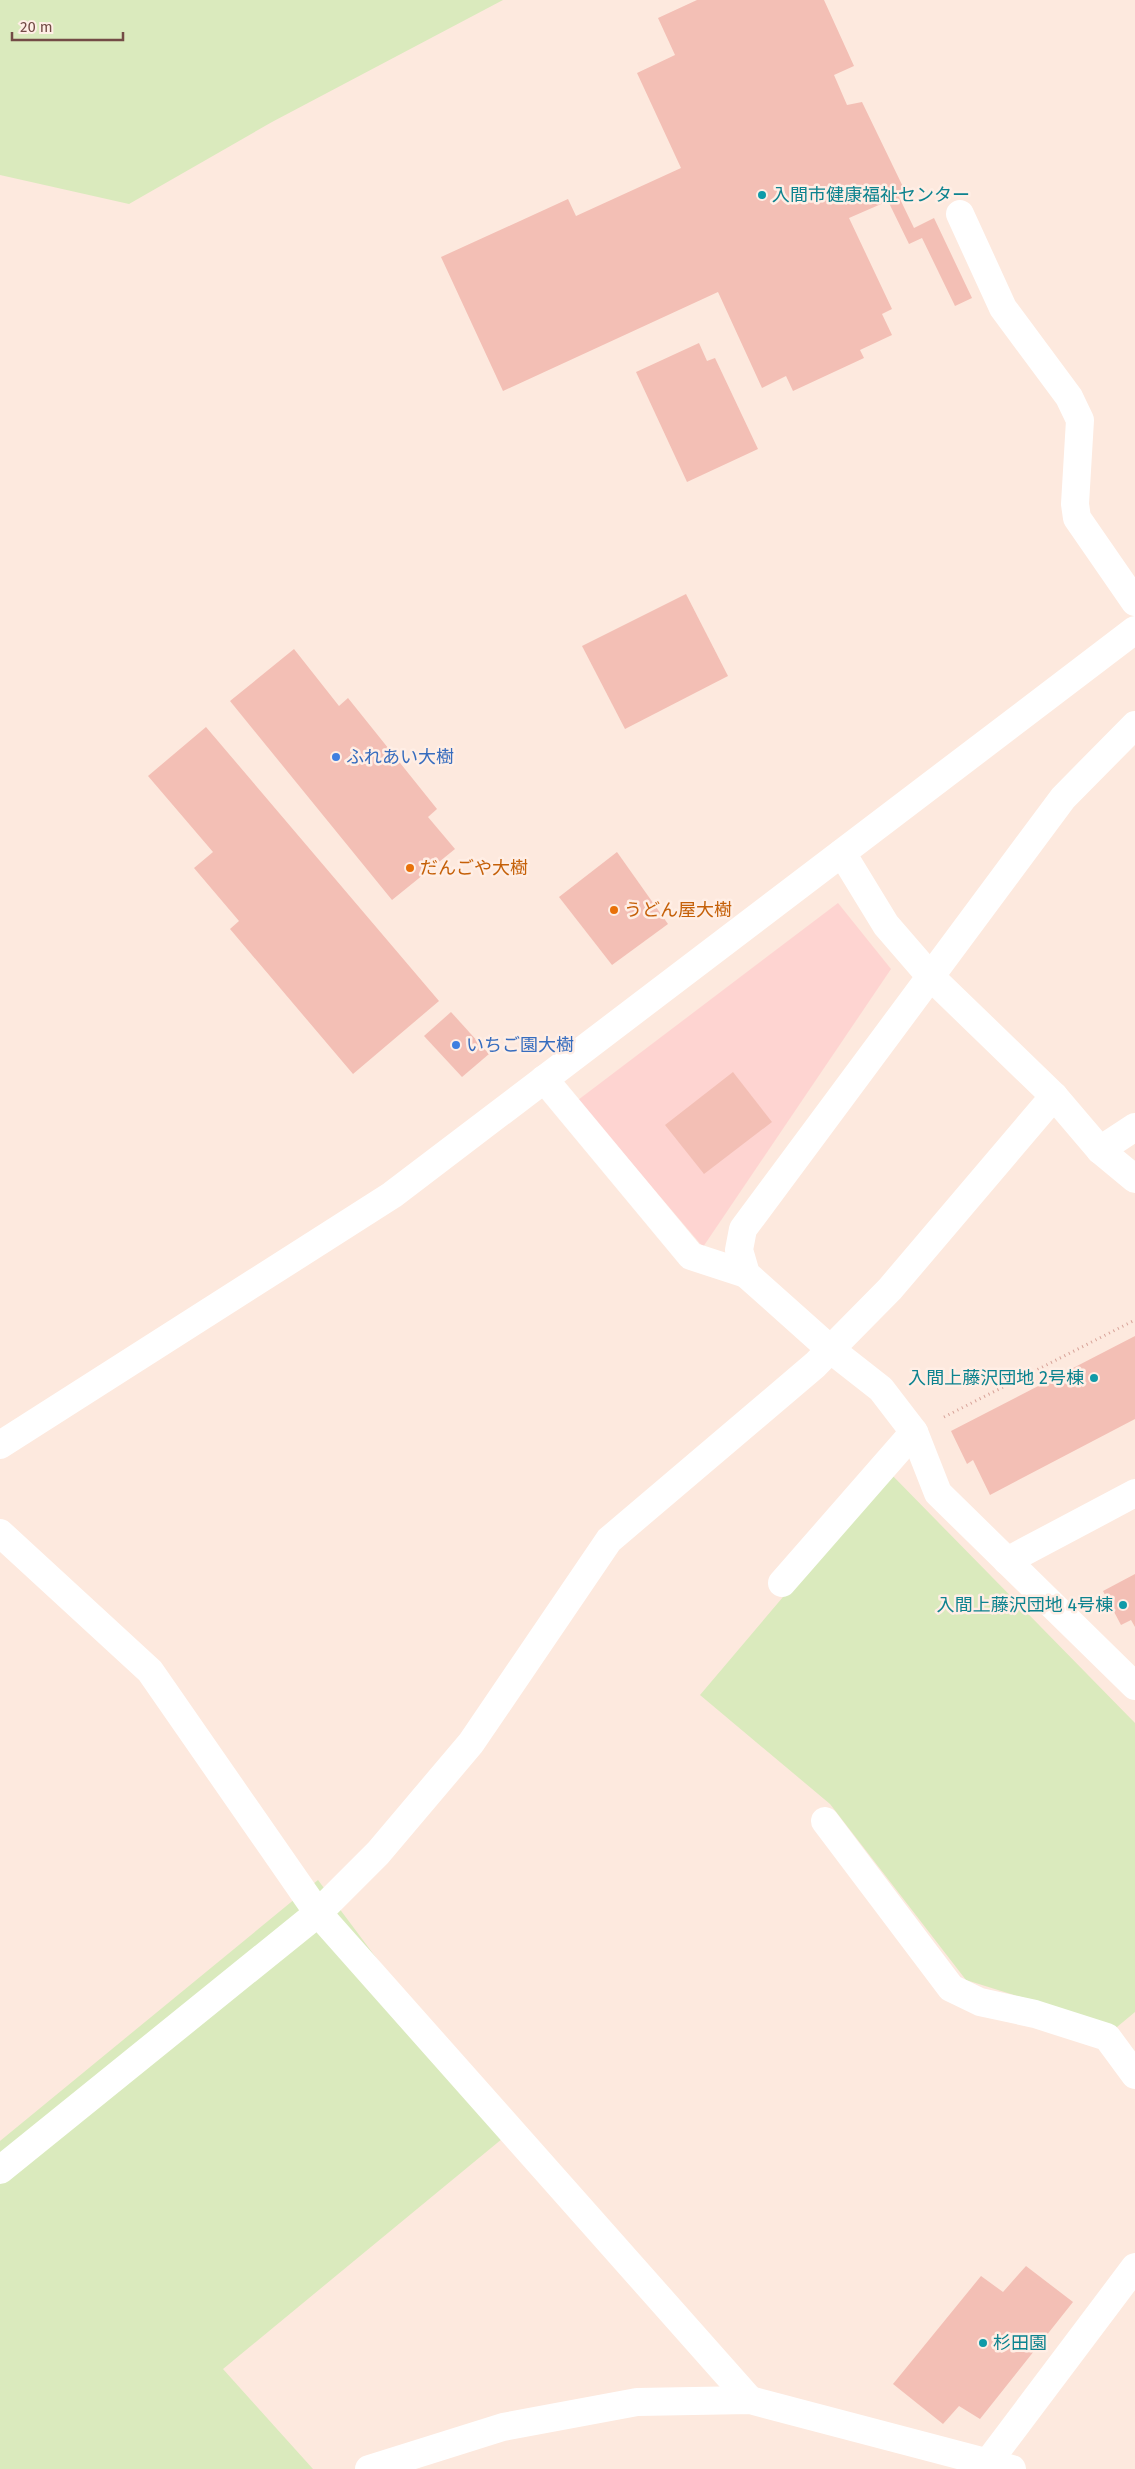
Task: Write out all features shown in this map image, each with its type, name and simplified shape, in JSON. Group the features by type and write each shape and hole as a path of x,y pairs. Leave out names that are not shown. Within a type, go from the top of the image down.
{"street":[{"path":"960,214 1003,308 1069,397 1080,420 1075,504 1077,518 1135,602"},
{"path":"0,1445 392,1195 1135,630"},
{"path":"746,1274 739,1250 743,1229 1063,798 1135,725"},
{"path":"842,854 886,925 931,977 1054,1096 1100,1150 1135,1179"},
{"path":"544,1079 691,1256 746,1274 830,1349 881,1389 914,1432 938,1493 1135,1686"},
{"path":"0,2170 318,1913 378,1853 471,1743 608,1540 814,1365 890,1289 1054,1096"},
{"path":"1100,1150 1135,1127"},
{"path":"782,1583 914,1432"},
{"path":"1007,1561 1135,1493"},
{"path":"0,1533 150,1671 318,1913 750,2400"},
{"path":"825,1821 951,1988 980,2002 1035,2014 1107,2037 1135,2075"},
{"path":"369,2469 503,2428 637,2402 750,2400 1001,2465 1135,2267"}],"path":[{"path":"914,1432 1135,1320"}],"shaded area":[{"path":"838,903 891,969 703,1247 578,1100"}],"green space":[{"path":"0,0 503,0 272,122 129,204 0,175"},
{"path":"889,1472 1135,1723 1135,2012 1117,2027 966,1980 830,1804 700,1695"},
{"path":"318,1880 508,2134 223,2369 313,2469 0,2469 0,2141"}],"building":[{"name":"入間市健康福祉センター","path":"697,0 824,0 854,66 834,75 847,105 862,102 906,193 899,197 914,228 934,218 972,298 955,306 922,238 909,244 888,201 849,218 892,309 882,314 892,335 860,350 864,358 793,391 786,376 762,388 718,292 503,391 441,257 568,199 576,216 681,168 637,73 675,55 658,18"},
{"path":"699,343 707,361 715,358 758,449 687,482 636,372"},
{"path":"686,594 728,676 625,729 582,646"},
{"name":"ふれあい大樹","path":"294,649 339,706 348,698 437,809 428,817 455,849 392,900 230,701"},
{"path":"206,727 439,1001 353,1074 230,929 239,921 194,868 213,852 148,776"},
{"name":"うどん屋大樹","path":"617,852 668,924 612,965 559,897"},
{"name":"いちご園大樹","path":"451,1012 489,1054 462,1077 424,1036"},
{"path":"733,1072 772,1122 704,1174 665,1125"},
{"name":"入間上藤沢団地 2号棟","path":"1135,1336 1135,1419 990,1495 973,1460 967,1464 951,1431"},
{"name":"入間上藤沢団地 4号棟","path":"1135,1574 1135,1627 1131,1620 1121,1625 1103,1591"},
{"name":"杉田園","path":"1026,2266 1073,2302 980,2419 959,2406 943,2424 893,2384 981,2276 1003,2292"}],"place":[{"name":"入間市健康福祉センター","path":"762,195"},
{"name":"ふれあい大樹","path":"336,757"},
{"name":"だんごや大樹","path":"410,868"},
{"name":"うどん屋大樹","path":"614,910"},
{"name":"いちご園大樹","path":"456,1045"},
{"name":"入間上藤沢団地 2号棟","path":"1094,1378"},
{"name":"入間上藤沢団地 4号棟","path":"1123,1605"},
{"name":"杉田園","path":"983,2343"}]}
